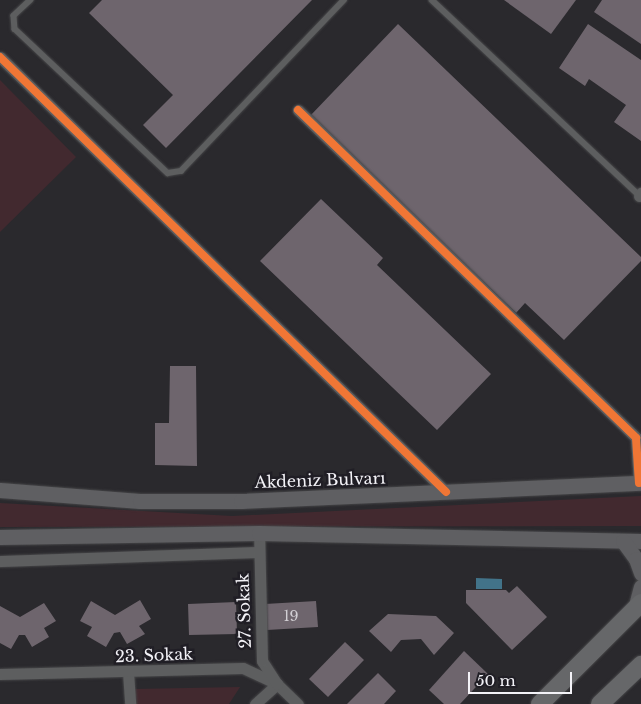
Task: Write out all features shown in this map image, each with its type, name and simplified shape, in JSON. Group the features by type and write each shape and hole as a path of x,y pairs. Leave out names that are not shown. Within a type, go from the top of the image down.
{"main road":[{"name":"Akdeniz Bulvarı","path":"0,490 140,501 241,501 640,483"},
{"path":"0,537 259,533 641,541"},
{"path":"623,541 641,572"},
{"path":"540,704 638,606 641,587"},
{"path":"600,704 641,665"}],"street":[{"path":"0,57 446,492"},
{"path":"298,110 636,438 640,483"},
{"name":"27. Sokak","path":"259,533 262,661 277,684"},
{"path":"0,561 259,552"},
{"name":"23. Sokak","path":"0,674 243,668 277,684 298,704"},
{"path":"128,672 130,704"},
{"path":"255,704 277,684"}],"lane":[{"path":"31,0 14,16 16,29 168,173 181,171 344,0"},
{"path":"432,0 640,196"}],"shaded area":[{"path":"0,80 76,157 0,232"},
{"path":"641,496 641,526 0,527 0,503 232,516"},
{"path":"240,687 229,704 135,704 134,689"}],"water":[{"path":"476,578 502,579 502,589 476,589"}],"building":[{"path":"102,0 312,0 166,148 143,125 173,95 89,13"},
{"path":"504,0 576,0 551,34"},
{"path":"602,0 641,0 641,44 594,12"},
{"path":"398,24 641,257 641,261 564,340 525,303 516,313 310,116"},
{"path":"588,24 641,60 641,141 614,122 626,105 589,79 585,86 559,68"},
{"path":"321,199 383,258 377,265 491,374 437,430 260,261"},
{"path":"170,366 196,366 197,466 155,465 155,423 169,423"},
{"path":"517,586 547,617 512,650 466,603 466,590 506,590 509,593"},
{"path":"140,600 151,619 139,626 145,634 127,644 120,632 114,633 106,647 87,636 92,627 80,621 91,601 115,615"},
{"path":"316,601 318,627 267,630 265,604"},
{"path":"236,602 237,634 189,635 188,604"},
{"path":"44,603 56,621 44,628 49,637 32,647 25,635 19,635 11,649 0,643 0,606 20,617"},
{"path":"388,614 436,616 454,633 434,655 421,639 401,640 391,652 369,631"},
{"path":"345,642 364,660 328,697 309,679"},
{"path":"464,651 488,674 460,704 444,704 429,690"},
{"path":"378,673 396,691 384,704 347,704"}],"cycle path":[{"path":"0,57 446,492"},
{"path":"298,110 636,438 639,483"}]}
